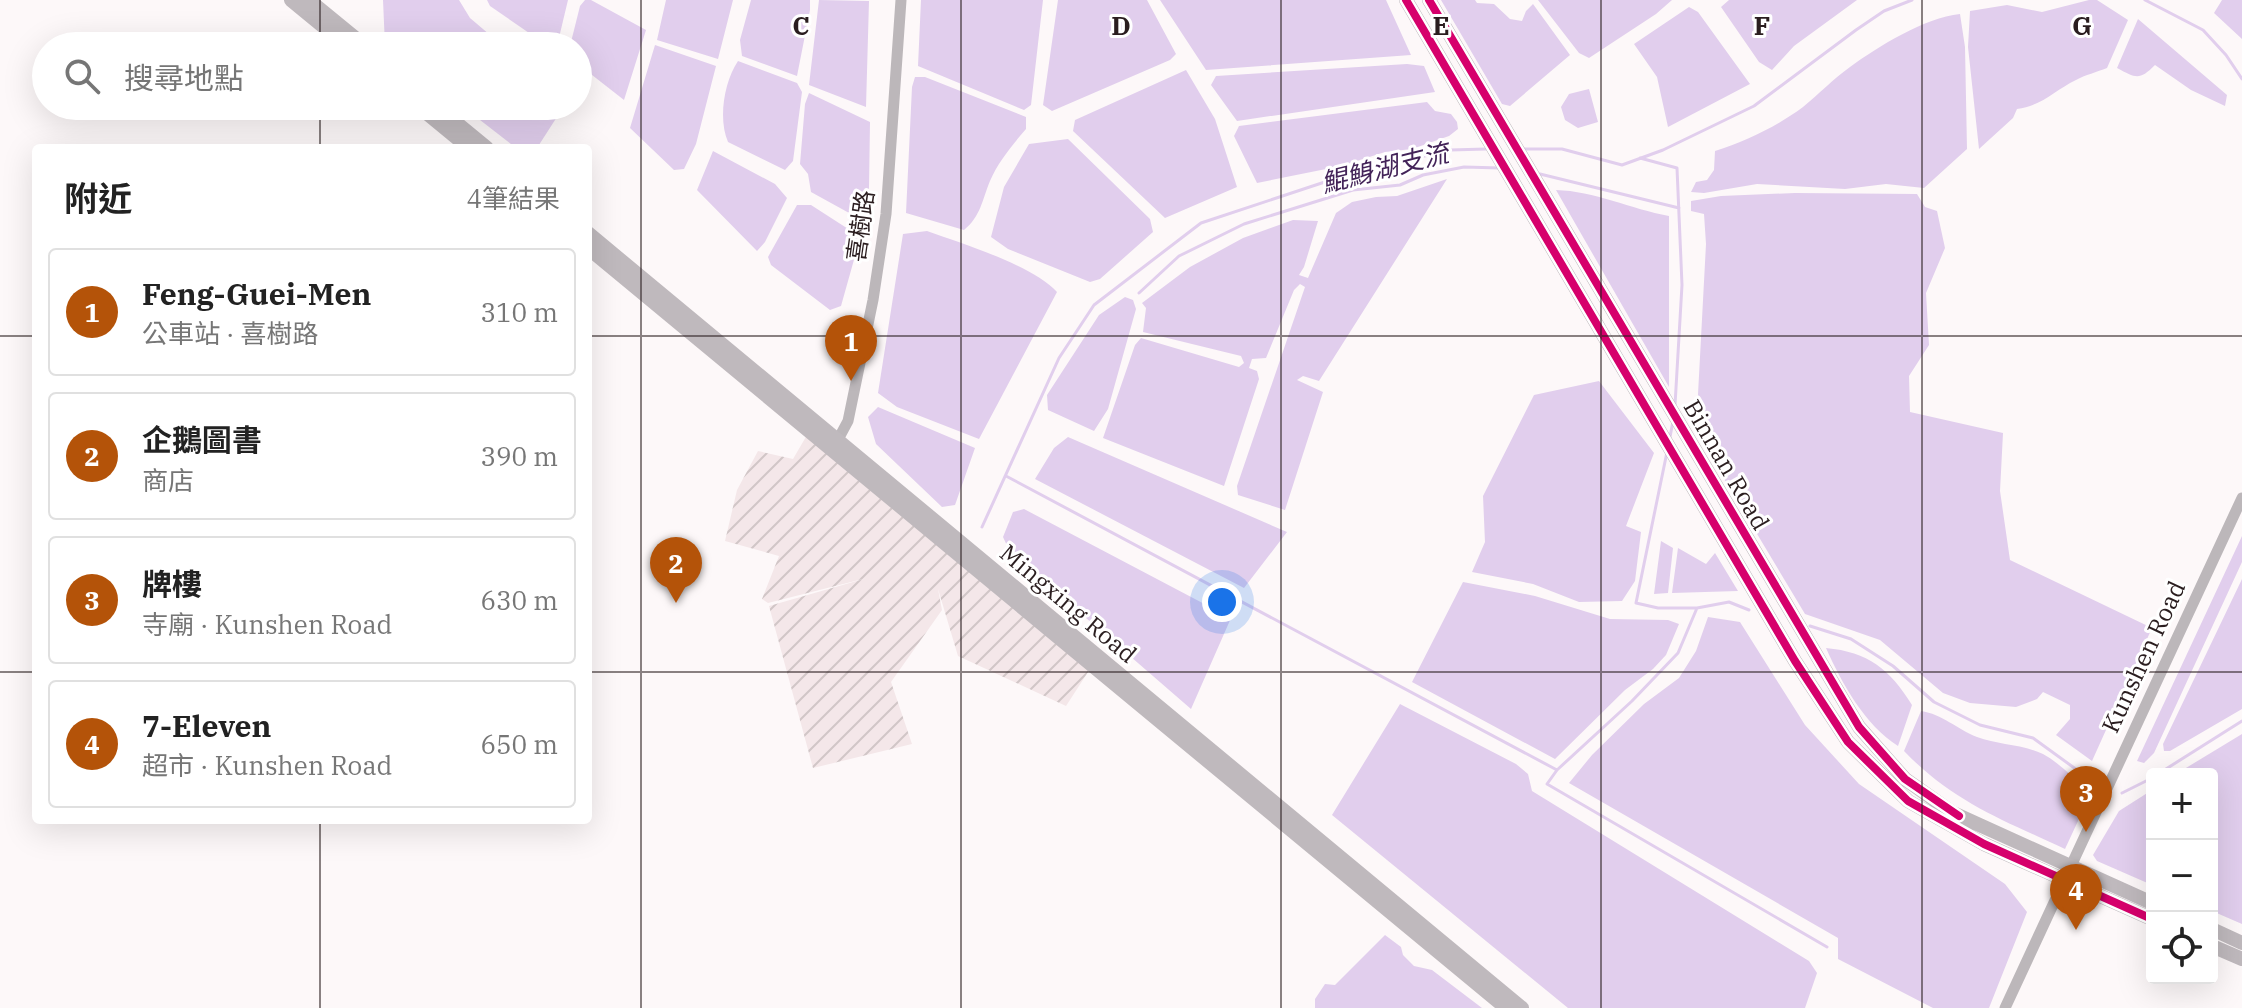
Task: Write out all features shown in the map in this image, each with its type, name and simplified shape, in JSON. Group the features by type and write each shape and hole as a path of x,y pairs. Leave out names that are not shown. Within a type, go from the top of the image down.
{"main road":[{"path":"291,0 330,32"},
{"path":"309,0 348,32"},
{"name":"Binnan Road","path":"1406,0 1795,661 1848,742 1885,780 1921,810 1984,844 2146,901"},
{"name":"Binnan Road","path":"1429,0 1859,727 1895,770 1941,806 2146,916"},
{"path":"435,120 464,144"},
{"path":"453,120 482,144"},
{"name":"Mingxing Road","path":"592,236 834,446 1506,1008"},
{"name":"Mingxing Road","path":"592,251 1522,1008"},
{"path":"2218,932 2242,943"},
{"path":"2218,949 2242,959"}],"street":[{"name":"喜樹路","path":"834,446 848,421 873,300 886,214 901,0"},
{"name":"Kunshen Road","path":"2005,1008 2242,498"}],"shaded area":[{"path":"383,0 459,0 470,18 486,32 384,32"},
{"path":"487,0 568,0 560,32 528,32 490,6"},
{"path":"585,0 591,0 646,30 624,100 592,75 592,32 574,32 580,6"},
{"path":"666,0 733,0 718,59 657,40"},
{"path":"751,0 810,0 797,76 742,56 740,40"},
{"path":"819,0 869,1 866,107 809,85"},
{"path":"921,0 1043,0 1031,105 1024,110 918,66"},
{"path":"1058,0 1147,0 1176,54 1170,60 1052,111 1043,105"},
{"path":"1160,0 1386,0 1411,55 1206,70"},
{"path":"1441,0 1475,0 1477,3 1494,4 1510,19 1522,21 1533,4 1570,55 1510,106 1502,104"},
{"path":"1538,0 1672,0 1589,58 1579,53"},
{"path":"1729,0 1857,0 1794,46 1772,70 1759,62 1721,7"},
{"path":"2097,0 2128,20 2107,68 2068,84 2034,105 2017,109 2013,118 1979,149 1968,47 1970,11 2007,5 2042,12"},
{"path":"2222,0 2242,0 2242,39 2214,13"},
{"path":"1689,7 1698,12 1750,84 1668,127 1657,77 1634,44"},
{"path":"1960,14 1965,47 1967,149 1924,188 1886,184 1845,189 1757,184 1704,193 1691,192 1696,182 1707,180 1714,170 1715,151 1782,121 1888,42 1932,21"},
{"path":"2138,19 2227,95 2225,106 2191,90 2155,65 2141,76 2117,68"},
{"path":"655,45 716,66 696,144 684,169 674,170 630,128"},
{"path":"738,61 797,83 802,92 793,161 785,170 728,142 723,123 724,101 729,79"},
{"path":"1407,64 1424,66 1435,92 1237,121 1211,85 1216,76"},
{"path":"1186,70 1215,119 1237,187 1165,218 1073,131 1075,120"},
{"path":"915,77 925,77 1026,117 1026,129 997,167 978,213 964,230 906,213"},
{"path":"1589,89 1598,122 1578,128 1565,120 1561,107 1569,94"},
{"path":"809,93 870,122 869,188 860,219 811,192 808,174 800,164 805,104"},
{"path":"1427,102 1435,111 1451,114 1458,129 1449,136 1412,149 1385,152 1341,166 1257,183 1234,136 1239,126"},
{"path":"480,120 555,120 540,144 511,144"},
{"path":"1068,139 1150,219 1153,232 1100,279 1090,282 1008,249 991,237 1004,187 1029,144"},
{"path":"713,151 775,184 787,198 765,242 757,251 697,190"},
{"path":"1447,179 1319,381 1303,376 1297,380 1323,392 1285,510 1238,495 1237,486 1305,287 1300,284 1294,290 1266,358 1252,359 1249,368 1257,371 1259,379 1224,486 1103,438 1135,345 1141,338 1239,367 1244,363 1241,356 1143,332 1146,308 1142,303 1190,267 1243,238 1293,220 1318,221 1299,275 1308,278 1336,213 1352,202 1397,196"},
{"path":"1556,190 1669,216 1669,387"},
{"path":"1917,194 1925,207 1937,211 1945,248 1926,293 1929,345 1909,376 1910,412 2003,433 2000,491 2010,560 2152,628 2092,761 2056,735 2070,719 2070,705 2043,692 2037,699 2016,707 1970,703 1943,693 1880,640 1805,614 1696,432 1706,244 1704,214 1691,211 1691,201 1721,196"},
{"path":"797,205 811,205 856,234 857,249 841,306 830,310 771,265 768,257"},
{"path":"927,231 1014,264 1057,292 979,439 897,407 878,393 903,234"},
{"path":"1125,297 1133,300 1136,309 1108,409 1094,431 1048,410 1047,395 1099,315"},
{"path":"1599,381 1654,453 1626,526 1641,532 1635,581 1622,601 1579,602 1533,584 1472,572 1485,542 1483,496 1534,395"},
{"path":"878,407 975,448 955,505 942,507 876,444 868,417"},
{"path":"807,435 1090,669 1066,706 958,656 938,589 942,610 891,682 912,744 813,768 769,606 867,578 768,603 762,599 779,556 725,541 737,490 758,451 793,459"},
{"path":"1068,437 1287,532 1244,588 1035,479 1054,448"},
{"path":"1024,509 1231,618 1191,709 1010,552 1003,537 1013,512"},
{"path":"2242,536 2242,562 2154,753 2144,763 2137,761"},
{"path":"1661,541 1673,548 1668,593 1654,594"},
{"path":"1678,548 1706,564 1715,553 1738,591 1672,593"},
{"path":"2242,579 2242,709 2170,751 2164,751 2163,744"},
{"path":"1463,582 1535,596 1610,619 1668,620 1679,624 1666,655 1625,690 1555,759 1412,682"},
{"path":"1708,617 1740,622 1805,725 1859,784 2005,884 2027,912 1989,1008 1933,1008 1838,959 1838,938 1569,783 1592,755 1644,704 1679,678 1696,651"},
{"path":"1826,648 1866,658 1886,672 1904,692 1912,705 1898,746 1875,727 1856,703"},
{"path":"1400,704 1516,764 1528,774 1532,791 1809,961 1817,973 1805,1008 1568,1008 1332,815"},
{"path":"1921,711 1936,715 1977,737 2043,754 2091,793 2065,849 1960,797 1922,769 1904,751"},
{"path":"2242,734 2242,924 2218,914 2218,768 2186,768"},
{"path":"2146,794 2146,882 2097,861 2093,855 2119,811"},
{"path":"1385,935 1401,947 1403,955 1414,966 1432,970 1482,1008 1315,1008 1315,999 1325,984 1335,985"}],"waterway":[{"name":"鯤鯓湖支流","path":"1522,149 1562,149 1622,165 1663,150 1754,106 1884,11 1912,0"},
{"name":"鯤鯓湖支流","path":"2145,0 2203,30 2226,55 2242,79"},
{"name":"鯤鯓湖支流","path":"982,527 1059,358 1094,305 1201,223 1352,173 1450,150 1486,149"},
{"path":"1640,158 1677,168 1682,285 1675,405"},
{"path":"1139,293 1179,256 1244,224 1353,190 1400,185 1423,175 1464,167 1500,168"},
{"path":"1540,174 1679,208"},
{"path":"1670,437 1673,421"},
{"path":"1667,452 1636,603 1658,608 1697,608 1729,602 1749,610"},
{"path":"1006,476 1557,770"},
{"path":"1697,608 1678,653 1632,701 1557,770 1547,784 1827,947"},
{"path":"1810,626 1851,639 1893,666 1934,702 1980,725 2033,738 2095,783"},
{"path":"2168,768 2242,721"},
{"path":"2122,793 2146,781"}],"cycle path":[{"path":"1406,0 1795,661 1848,742 1908,801 1984,844 2146,916"},
{"path":"1429,0 1859,727 1905,779 1959,816"}],"place":[{"name":"Feng-Guei-Men","path":"851,381"},
{"name":"企鵝圖書","path":"676,603"},
{"name":"牌樓","path":"2086,832"},
{"name":"7-Eleven","path":"2076,930"}]}
